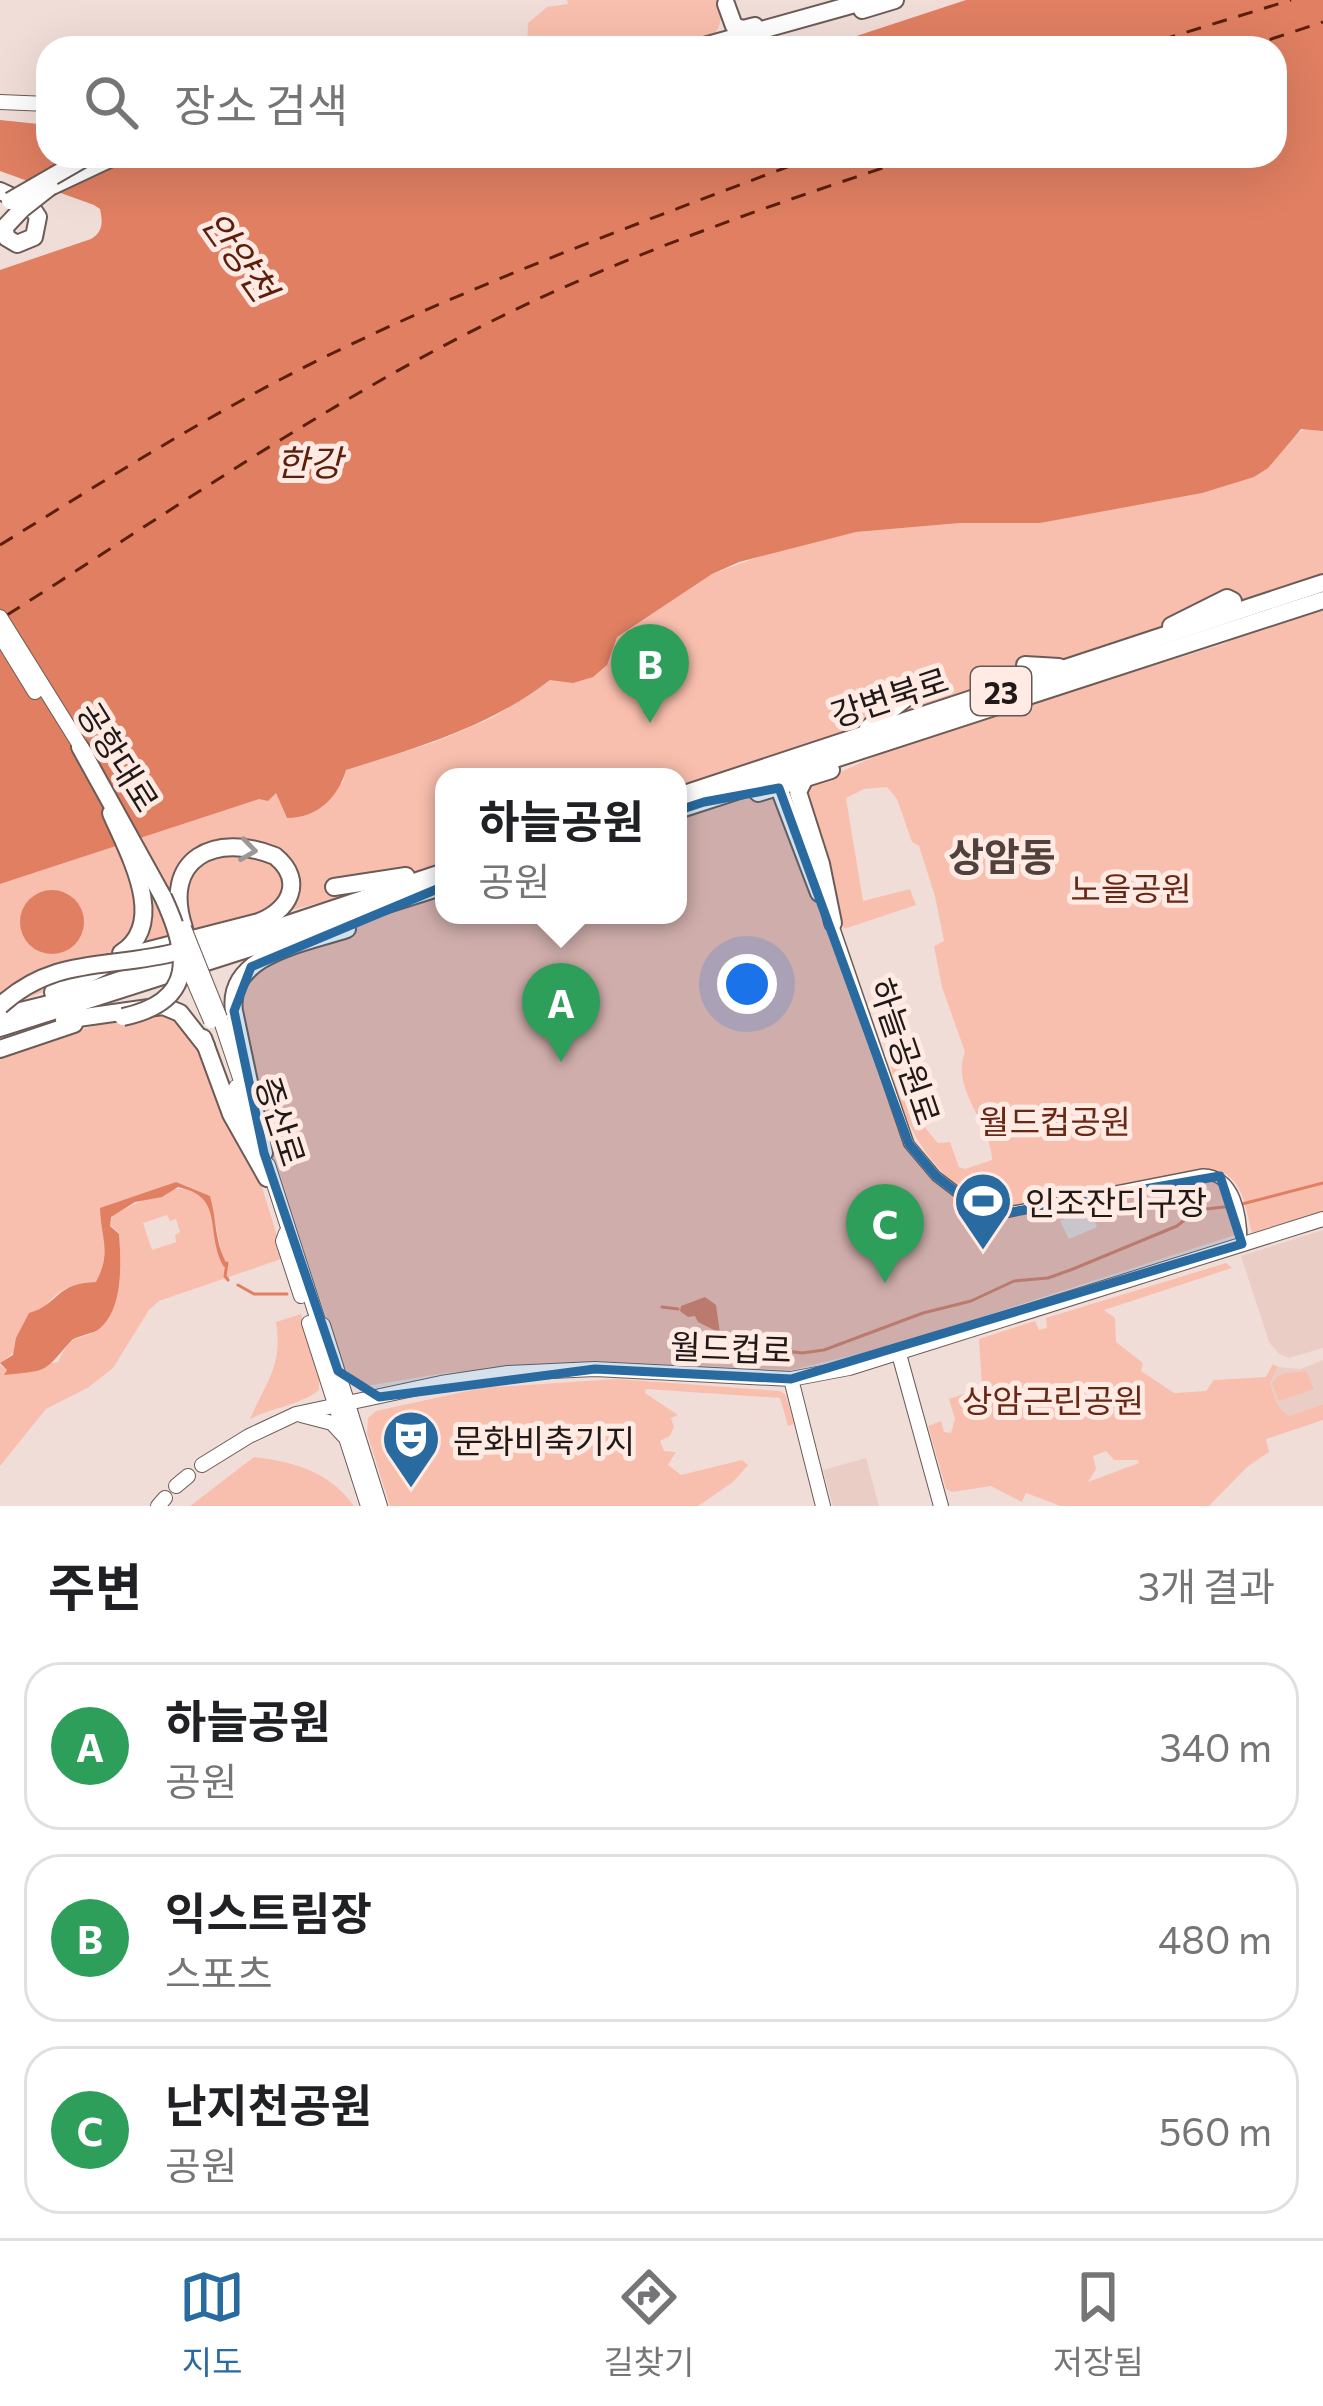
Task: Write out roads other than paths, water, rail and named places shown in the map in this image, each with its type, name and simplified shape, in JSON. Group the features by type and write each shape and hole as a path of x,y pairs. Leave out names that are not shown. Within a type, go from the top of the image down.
{"highway":[{"path":"743,36 869,0"},
{"path":"779,36 895,0"},
{"path":"726,2 731,22 742,29 827,14"},
{"path":"7,203 63,168"},
{"path":"7,203 90,168"},
{"path":"0,257 32,248 45,228 36,202 7,203"},
{"name":"강변북로","path":"687,793 1323,583"},
{"path":"1156,638 1217,599 1233,602"},
{"name":"강변북로","path":"687,807 1323,600"},
{"path":"1128,663 1180,657 1244,634"},
{"path":"1024,665 1072,668"},
{"path":"848,741 910,695"},
{"path":"704,802 804,780 843,766 884,743"},
{"path":"1,1028 70,1025 155,1007 172,992 183,968 183,944 132,837 80,747"},
{"path":"804,780 798,792 833,923"},
{"path":"779,788 822,887"},
{"path":"1,1028 25,987 58,971 127,950 142,930 143,899 111,814"},
{"path":"32,1021 277,921 292,890 283,862 263,851 230,847 199,858 178,882 179,938"},
{"path":"334,887 418,874 435,878"},
{"path":"58,971 179,938 221,936 435,882"},
{"path":"120,1014 435,883"},
{"path":"206,1046 238,982 266,957 392,914 435,885"},
{"path":"1,1028 356,916"},
{"path":"1,1028 124,958 277,921"},
{"path":"221,936 256,923"},
{"path":"81,1005 159,994 216,1019 264,1153"},
{"path":"32,1021 120,1014 153,1005 171,1008 206,1046 231,1114 267,1178"}],"main road":[{"path":"0,101 36,103"},
{"name":"공항대로","path":"0,616 136,834 179,938"},
{"name":"공항대로","path":"0,635 111,814 179,938"},
{"name":"증산로","path":"179,938 216,1019 288,1232"},
{"name":"증산로","path":"264,1153 319,1334"},
{"name":"월드컵로","path":"202,1465 296,1414 508,1373 595,1369 790,1379 899,1354 1242,1237 1323,1219"},
{"path":"288,1232 296,1236 373,1503"},
{"path":"899,1354 941,1506"},
{"path":"332,1372 358,1392 379,1397 362,1416 353,1438"},
{"path":"296,1414 317,1398 332,1372"},
{"path":"790,1379 823,1506"},
{"path":"296,1414 332,1423 353,1438"}],"street":[{"name":"하늘공원로","path":"833,923 909,1144 936,1175 983,1212 993,1215 1208,1173 1220,1176 1232,1190 1242,1237"}],"water":[{"name":"한강","path":"966,0 1323,0 1323,431 1301,429 1268,468 1202,493 1040,523 960,523 856,532 739,562 712,574 617,637 607,665 593,677 573,683 550,680 478,723 346,770 332,797 308,814 287,818 276,793 268,801 259,799 0,884 0,270 91,239 102,222 100,209 94,205 0,171 0,120 36,124 36,168 1287,168 1287,36 856,36"},
{"path":"52,890 75,899 84,922 75,945 52,954 29,945 20,922 29,899"},
{"path":"176,1182 210,1196 228,1266 224,1267 218,1254 208,1207 193,1192 178,1187 162,1197 135,1202 111,1217 110,1226 119,1234 120,1271 117,1297 107,1320 96,1331 72,1340 44,1368 4,1375 7,1370 0,1363 13,1355 29,1313 73,1286 96,1282 105,1254 100,1208"},
{"path":"705,1297 716,1305 720,1333 680,1311 681,1306"}],"waterway":[{"path":"1242,1204 1323,1183"},
{"path":"722,1332 763,1348 802,1353 824,1350 923,1313 971,1301 1014,1281 1048,1278 1073,1269 1177,1226 1197,1210 1233,1206"},
{"path":"227,1263 228,1280"},
{"path":"238,1285 254,1294 287,1294"},
{"path":"662,1307 678,1309"}],"place":[{"name":"익스트림장","path":"650,723"},
{"name":"하늘공원","path":"561,1062"},
{"name":"인조잔디구장","path":"983,1252"},
{"name":"난지천공원","path":"885,1283"},
{"name":"문화비축기지","path":"411,1490"}],"district":[{"name":"상암동","path":"1002,855"}],"water label":[{"name":"안양천","path":"241,255"}],"park label":[{"name":"노을공원","path":"1131,887"},
{"name":"월드컵공원","path":"1055,1120"},
{"name":"상암근린공원","path":"1053,1399"}]}
